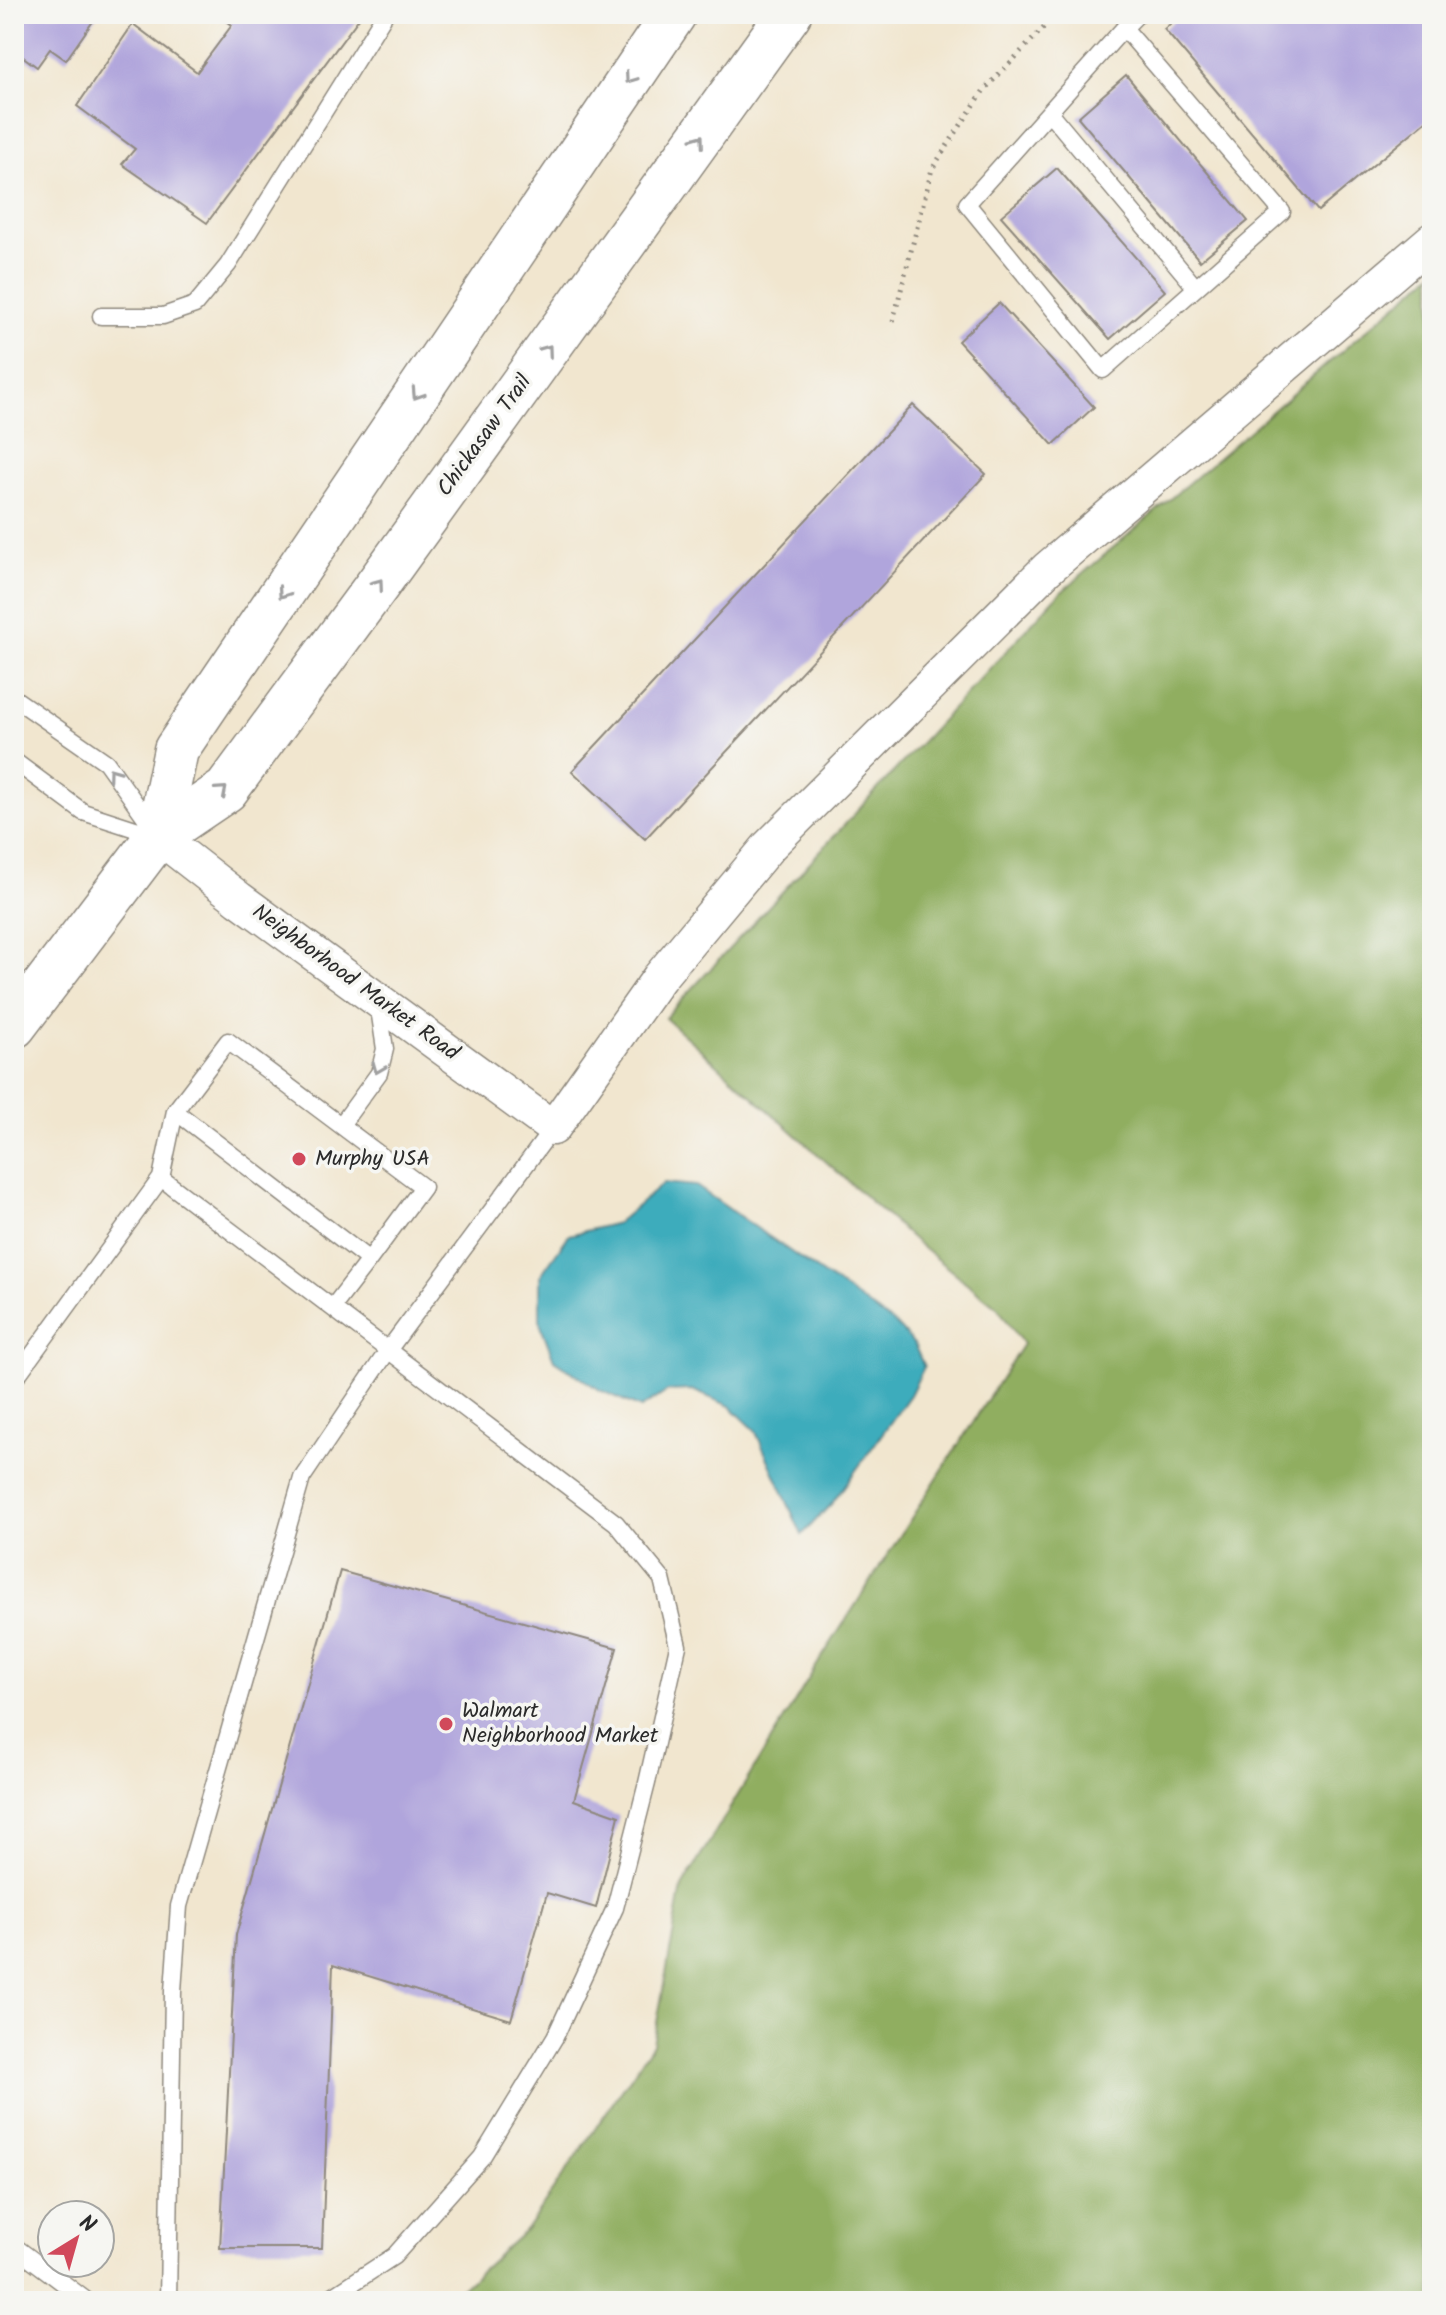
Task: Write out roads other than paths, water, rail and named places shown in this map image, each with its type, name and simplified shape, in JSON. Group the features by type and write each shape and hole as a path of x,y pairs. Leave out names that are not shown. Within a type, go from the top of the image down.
{"street":[{"name":"Chickasaw Trail","path":"158,836 176,750 674,14"},
{"name":"Chickasaw Trail","path":"14,1026 158,836 226,790 789,14"},
{"path":"553,1128 659,978 769,846 1047,569 1432,240"},
{"name":"Neighborhood Market Road","path":"158,836 239,899 553,1128"}],"lane":[{"path":"101,316 163,316 195,305 228,265 385,14"},
{"path":"1124,28 1282,212 1103,370 967,204 1124,28 1138,14"},
{"path":"1049,112 1196,288"},
{"path":"14,698 106,762 158,836"},
{"path":"14,761 83,812 158,836"},
{"path":"341,1125 379,1073 385,1049 378,1000"},
{"path":"14,1380 161,1178 175,1111 228,1041 423,1187 333,1307"},
{"path":"175,1111 369,1260"},
{"path":"168,2301 173,1991 179,1906 302,1478 389,1349 553,1128"},
{"path":"161,1178 616,1523 662,1579 678,1646 615,1908 555,2037 482,2157 394,2256 325,2301"},
{"path":"14,2246 87,2301"}],"water":[{"path":"664,1183 696,1186 896,1325 914,1344 924,1367 910,1395 833,1502 802,1535 755,1430 730,1406 692,1390 668,1391 641,1408 600,1390 554,1360 540,1323 540,1276 569,1235 617,1223"}],"place":[{"name":"Murphy USA","path":"299,1159"},
{"name":"Walmart Neighborhood Market","path":"446,1724"}]}
